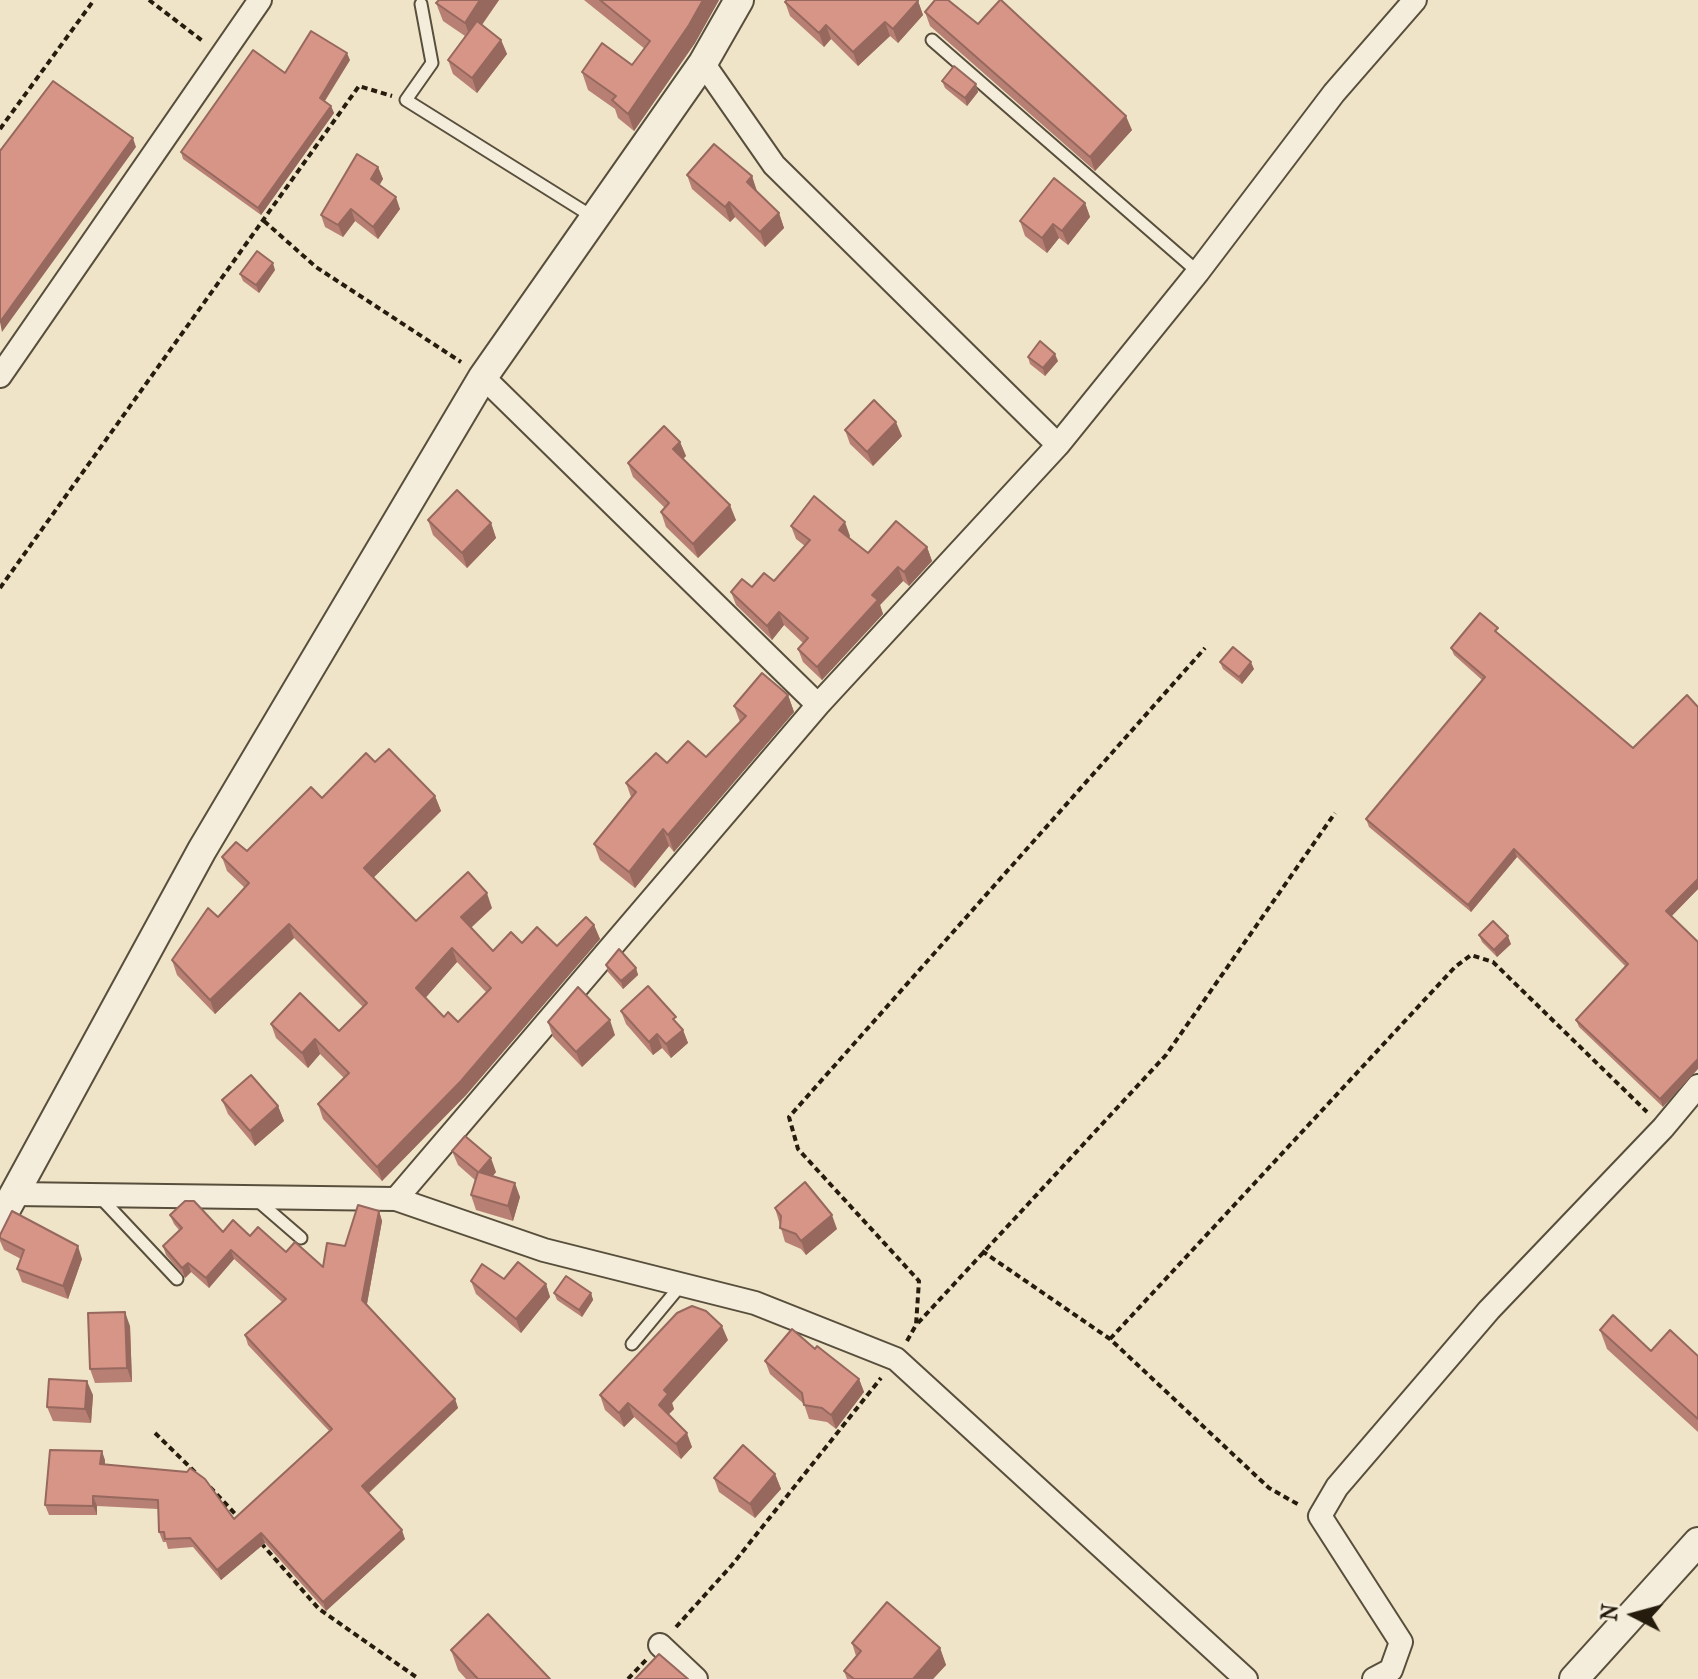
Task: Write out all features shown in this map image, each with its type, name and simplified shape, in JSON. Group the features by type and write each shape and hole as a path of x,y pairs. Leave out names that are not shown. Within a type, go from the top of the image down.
{"street":[{"path":"0,376 260,0"},
{"path":"0,1220 202,850 483,377 703,63 739,0"},
{"path":"396,1199 818,705 1058,445 1198,272 1334,93 1415,0"},
{"path":"703,63 774,165 1058,445"},
{"path":"483,377 818,705"},
{"path":"1374,1679 1391,1670 1401,1642 1320,1516 1337,1487 1489,1310 1663,1128 1698,1086"},
{"path":"14,1194 396,1199 544,1250 755,1303 896,1359 1246,1679"},
{"path":"1574,1679 1698,1542"},
{"path":"660,1645 696,1679"}],"lane":[{"path":"421,4 432,63 406,100 593,218"},
{"path":"932,40 1198,272"},
{"path":"97,1194 177,1279"},
{"path":"250,1195 301,1238"},
{"path":"632,1344 681,1285"}],"path":[{"path":"0,129 94,0"},
{"path":"149,0 220,54"},
{"path":"0,588 359,86 406,100"},
{"path":"263,221 316,267 483,377"},
{"path":"916,1325 919,1281 798,1149 789,1117 1205,648"},
{"path":"628,1679 732,1565 896,1359 916,1325 1166,1055 1335,813"},
{"path":"1110,1339 1455,967 1471,955 1493,962 1663,1128"},
{"path":"982,1251 1110,1339 1269,1488 1320,1516"},
{"path":"155,1433 246,1526"},
{"path":"257,1538 319,1609 419,1679"}],"building":[{"path":"439,0 480,0 465,23 436,3"},
{"path":"600,0 703,0 628,114 612,100 616,96 582,72 602,43 632,65 650,41"},
{"path":"935,0 948,0 978,24 1001,0 1126,116 1090,157 925,12"},
{"path":"918,1 893,29 885,22 853,52 826,25 819,33 785,2"},
{"path":"477,21 501,40 472,78 448,60"},
{"path":"311,31 347,53 320,98 331,106 258,208 181,152 253,50 285,73"},
{"path":"954,66 976,84 965,98 942,81"},
{"path":"53,81 133,138 0,322 0,151"},
{"path":"714,144 752,176 747,182 779,213 760,232 729,202 725,207 687,175"},
{"path":"357,154 378,167 371,179 396,197 373,227 351,209 338,225 321,215"},
{"path":"1054,178 1085,203 1062,231 1053,224 1042,238 1020,221"},
{"path":"257,251 273,263 256,285 240,274"},
{"path":"1040,341 1055,354 1043,368 1028,357"},
{"path":"874,400 896,422 867,452 845,430"},
{"path":"664,426 680,442 673,449 730,505 693,544 661,512 669,503 628,463"},
{"path":"457,490 491,523 462,553 428,520"},
{"path":"814,496 845,522 839,530 868,553 896,521 927,547 904,572 898,567 872,595 878,600 817,667 798,649 808,638 779,612 767,626 731,592 742,579 752,587 764,573 774,581 810,540 791,526"},
{"path":"1480,613 1498,628 1495,631 1633,748 1687,695 1698,707 1698,879 1666,911 1698,942 1698,1059 1660,1099 1576,1020 1628,964 1514,849 1468,905 1366,819 1485,677 1451,648"},
{"path":"1233,647 1251,662 1239,677 1220,662"},
{"path":"762,673 788,695 668,835 663,829 629,872 594,844 636,792 626,783 656,753 667,763 688,741 706,757 746,716 734,706"},
{"path":"389,749 435,796 364,868 416,921 468,872 487,893 461,917 493,951 511,932 522,943 537,927 557,946 586,917 594,925 461,1081 377,1167 318,1104 349,1073 315,1039 302,1053 271,1024 300,993 339,1031 367,1003 289,924 210,1000 172,960 208,908 218,917 249,883 222,857 236,842 247,851 311,787 322,798 366,753 375,762","holes":["452,948 491,988 458,1022 448,1012 444,1017 416,988"]},
{"path":"1493,921 1508,936 1494,950 1479,935"},
{"path":"619,949 636,968 621,981 606,965"},
{"path":"648,986 676,1017 673,1019 683,1030 666,1044 657,1034 649,1042 621,1011"},
{"path":"578,987 610,1020 576,1052 548,1022"},
{"path":"251,1075 278,1106 250,1131 222,1100"},
{"path":"465,1136 491,1158 479,1172 515,1183 508,1206 471,1195 478,1172 452,1151"},
{"path":"805,1182 832,1215 801,1241 796,1234 780,1228 781,1216 775,1208"},
{"path":"185,1201 194,1201 223,1232 233,1220 250,1236 258,1227 286,1252 295,1242 323,1267 327,1243 345,1246 358,1205 379,1211 362,1300 455,1399 362,1486 402,1530 323,1602 261,1533 217,1570 190,1538 165,1539 164,1532 159,1532 158,1500 93,1496 93,1506 45,1505 50,1450 102,1451 100,1464 187,1472 190,1468 205,1479 234,1519 332,1429 245,1335 286,1299 231,1250 206,1278 188,1263 182,1268 163,1246 182,1228 170,1215"},
{"path":"12,1211 78,1246 63,1286 17,1269 24,1250 0,1238"},
{"path":"518,1262 546,1284 516,1319 471,1281 482,1264 504,1279"},
{"path":"566,1276 591,1293 579,1310 554,1293"},
{"path":"692,1306 706,1311 722,1326 664,1390 668,1394 659,1405 687,1433 676,1444 628,1403 619,1413 600,1395 677,1313"},
{"path":"125,1312 127,1368 90,1369 88,1313"},
{"path":"1613,1315 1651,1351 1670,1330 1698,1356 1698,1419 1600,1330"},
{"path":"792,1329 859,1379 831,1415 822,1408 804,1405 802,1393 765,1361"},
{"path":"49,1379 87,1381 85,1409 47,1407"},
{"path":"743,1445 775,1474 750,1504 714,1478"},
{"path":"887,1602 940,1648 913,1679 854,1679 844,1671 861,1651 852,1643"},
{"path":"488,1614 550,1679 478,1679 451,1650"},
{"path":"659,1654 688,1679 635,1679"}]}
